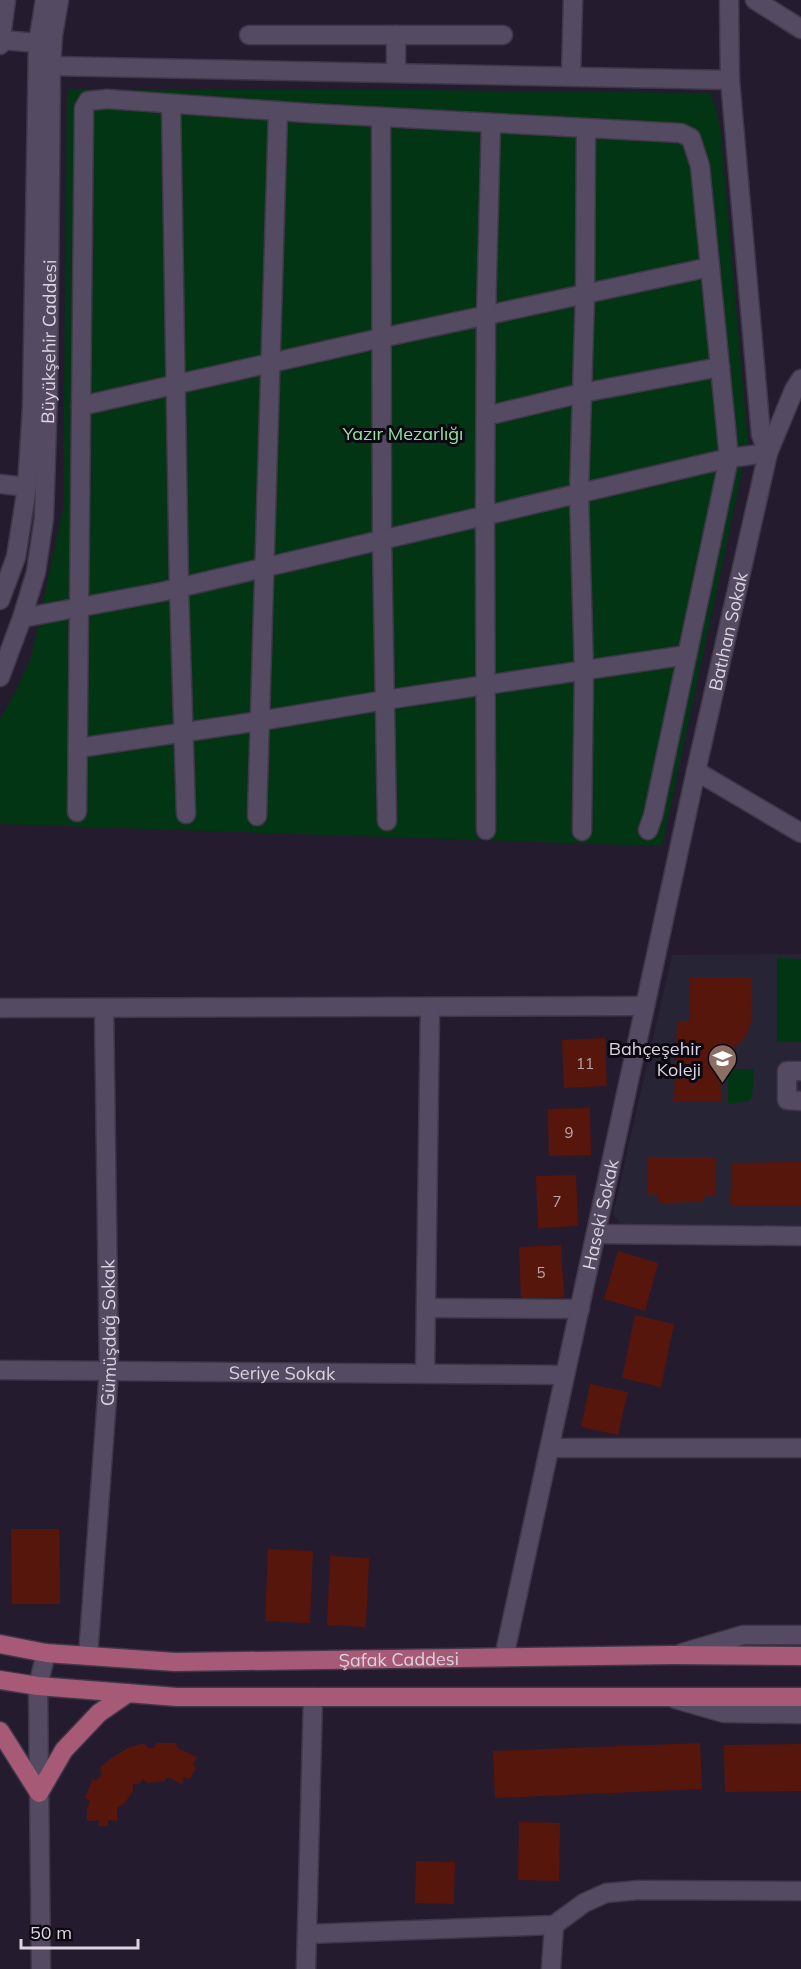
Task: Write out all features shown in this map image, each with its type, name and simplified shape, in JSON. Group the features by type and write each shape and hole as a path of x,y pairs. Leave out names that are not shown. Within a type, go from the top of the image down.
{"main road":[{"name":"Şafak Caddesi","path":"0,1644 46,1653 175,1662 673,1655 801,1656"},
{"name":"Şafak Caddesi","path":"0,1680 38,1686 177,1697 801,1697"},
{"path":"0,1731 39,1793 64,1750 99,1713 128,1693"}],"street":[{"path":"6,0 1,43 38,43"},
{"name":"Büyükşehir Caddesi","path":"0,600 16,556 27,487 32,408 38,43 45,0"},
{"name":"Büyükşehir Caddesi","path":"0,677 36,572 44,518 48,392 51,66 59,0"},
{"path":"571,76 573,0"},
{"path":"22,618 179,588 729,458 768,453 761,435 730,80 729,0"},
{"path":"755,0 801,29"},
{"path":"249,35 503,35"},
{"path":"396,35 396,73"},
{"path":"51,66 730,80"},
{"path":"77,812 84,108 88,101 107,99 278,111 681,133 691,138 700,166 729,458 653,816 648,830"},
{"path":"171,104 179,588 186,814"},
{"path":"257,816 278,111"},
{"path":"381,117 382,540 387,821"},
{"path":"486,830 486,316 492,123"},
{"path":"582,831 584,671 579,493 585,295 586,128"},
{"path":"81,406 710,267"},
{"path":"486,416 582,393 720,367"},
{"name":"Batıhan Sokak","path":"696,771 768,453 794,390 801,379"},
{"path":"0,484 27,487"},
{"path":"78,748 687,655"},
{"path":"696,771 801,833"},
{"name":"Haseki Sokak","path":"504,1657 696,771"},
{"path":"0,1008 645,1006"},
{"path":"425,1373 430,1007"},
{"name":"Gümüşdağ Sokak","path":"88,1656 109,1370 104,1008"},
{"path":"801,1071 787,1071 787,1100 801,1101"},
{"path":"596,1234 801,1236"},
{"path":"426,1308 580,1309"},
{"name":"Seriye Sokak","path":"0,1370 565,1375"},
{"path":"550,1448 801,1448"},
{"path":"673,1655 743,1635 801,1635"},
{"path":"41,1969 38,1686 46,1653"},
{"path":"306,1969 313,1697"},
{"path":"668,1697 724,1713 801,1714"},
{"path":"307,1934 554,1925 584,1903 606,1893 649,1890 801,1891"},
{"path":"551,1969 554,1925"}],"shaded area":[{"name":"Bahçeşehir Koleji","path":"801,954 801,1225 623,1226 613,1214 672,955"}],"green space":[{"name":"Yazır Mezarlığı","path":"67,89 711,93 720,124 748,444 662,846 0,824 0,719 31,657 63,509"},
{"path":"777,958 801,959 801,1042 777,1042"},
{"path":"728,1069 754,1069 752,1096 749,1101 728,1104"}],"building":[{"path":"689,977 752,977 751,1022 747,1034 739,1044 729,1050 720,1051 721,1101 674,1101 677,1022 690,1022"},
{"path":"605,1038 607,1086 564,1088 562,1040"},
{"path":"590,1108 591,1155 549,1156 548,1109"},
{"path":"648,1157 715,1157 716,1195 703,1195 703,1202 659,1203 657,1194 647,1195"},
{"path":"801,1162 801,1205 730,1205 732,1163"},
{"path":"576,1175 578,1226 538,1228 536,1176"},
{"path":"561,1245 564,1297 521,1299 519,1247"},
{"path":"618,1251 658,1263 645,1311 604,1299"},
{"path":"635,1315 674,1324 661,1387 622,1378"},
{"path":"590,1384 628,1392 618,1435 581,1427"},
{"path":"11,1529 59,1529 60,1604 12,1604"},
{"path":"268,1549 313,1551 310,1623 265,1621"},
{"path":"330,1556 369,1558 366,1627 327,1625"},
{"path":"144,1743 148,1748 154,1748 157,1743 176,1743 177,1748 197,1757 193,1764 196,1768 190,1779 184,1777 182,1784 168,1777 164,1781 147,1783 143,1779 139,1784 133,1784 133,1791 123,1805 117,1807 117,1821 108,1820 108,1826 98,1826 99,1820 87,1821 87,1808 90,1801 85,1798 93,1779 96,1781 102,1774 100,1768 128,1748"},
{"path":"700,1743 702,1789 495,1798 493,1751"},
{"path":"801,1744 801,1791 725,1792 724,1745"},
{"path":"519,1822 560,1823 559,1881 518,1880"},
{"path":"416,1861 455,1862 454,1904 415,1903"}],"place":[{"name":"Bahçeşehir Koleji","path":"722,1084"}]}
